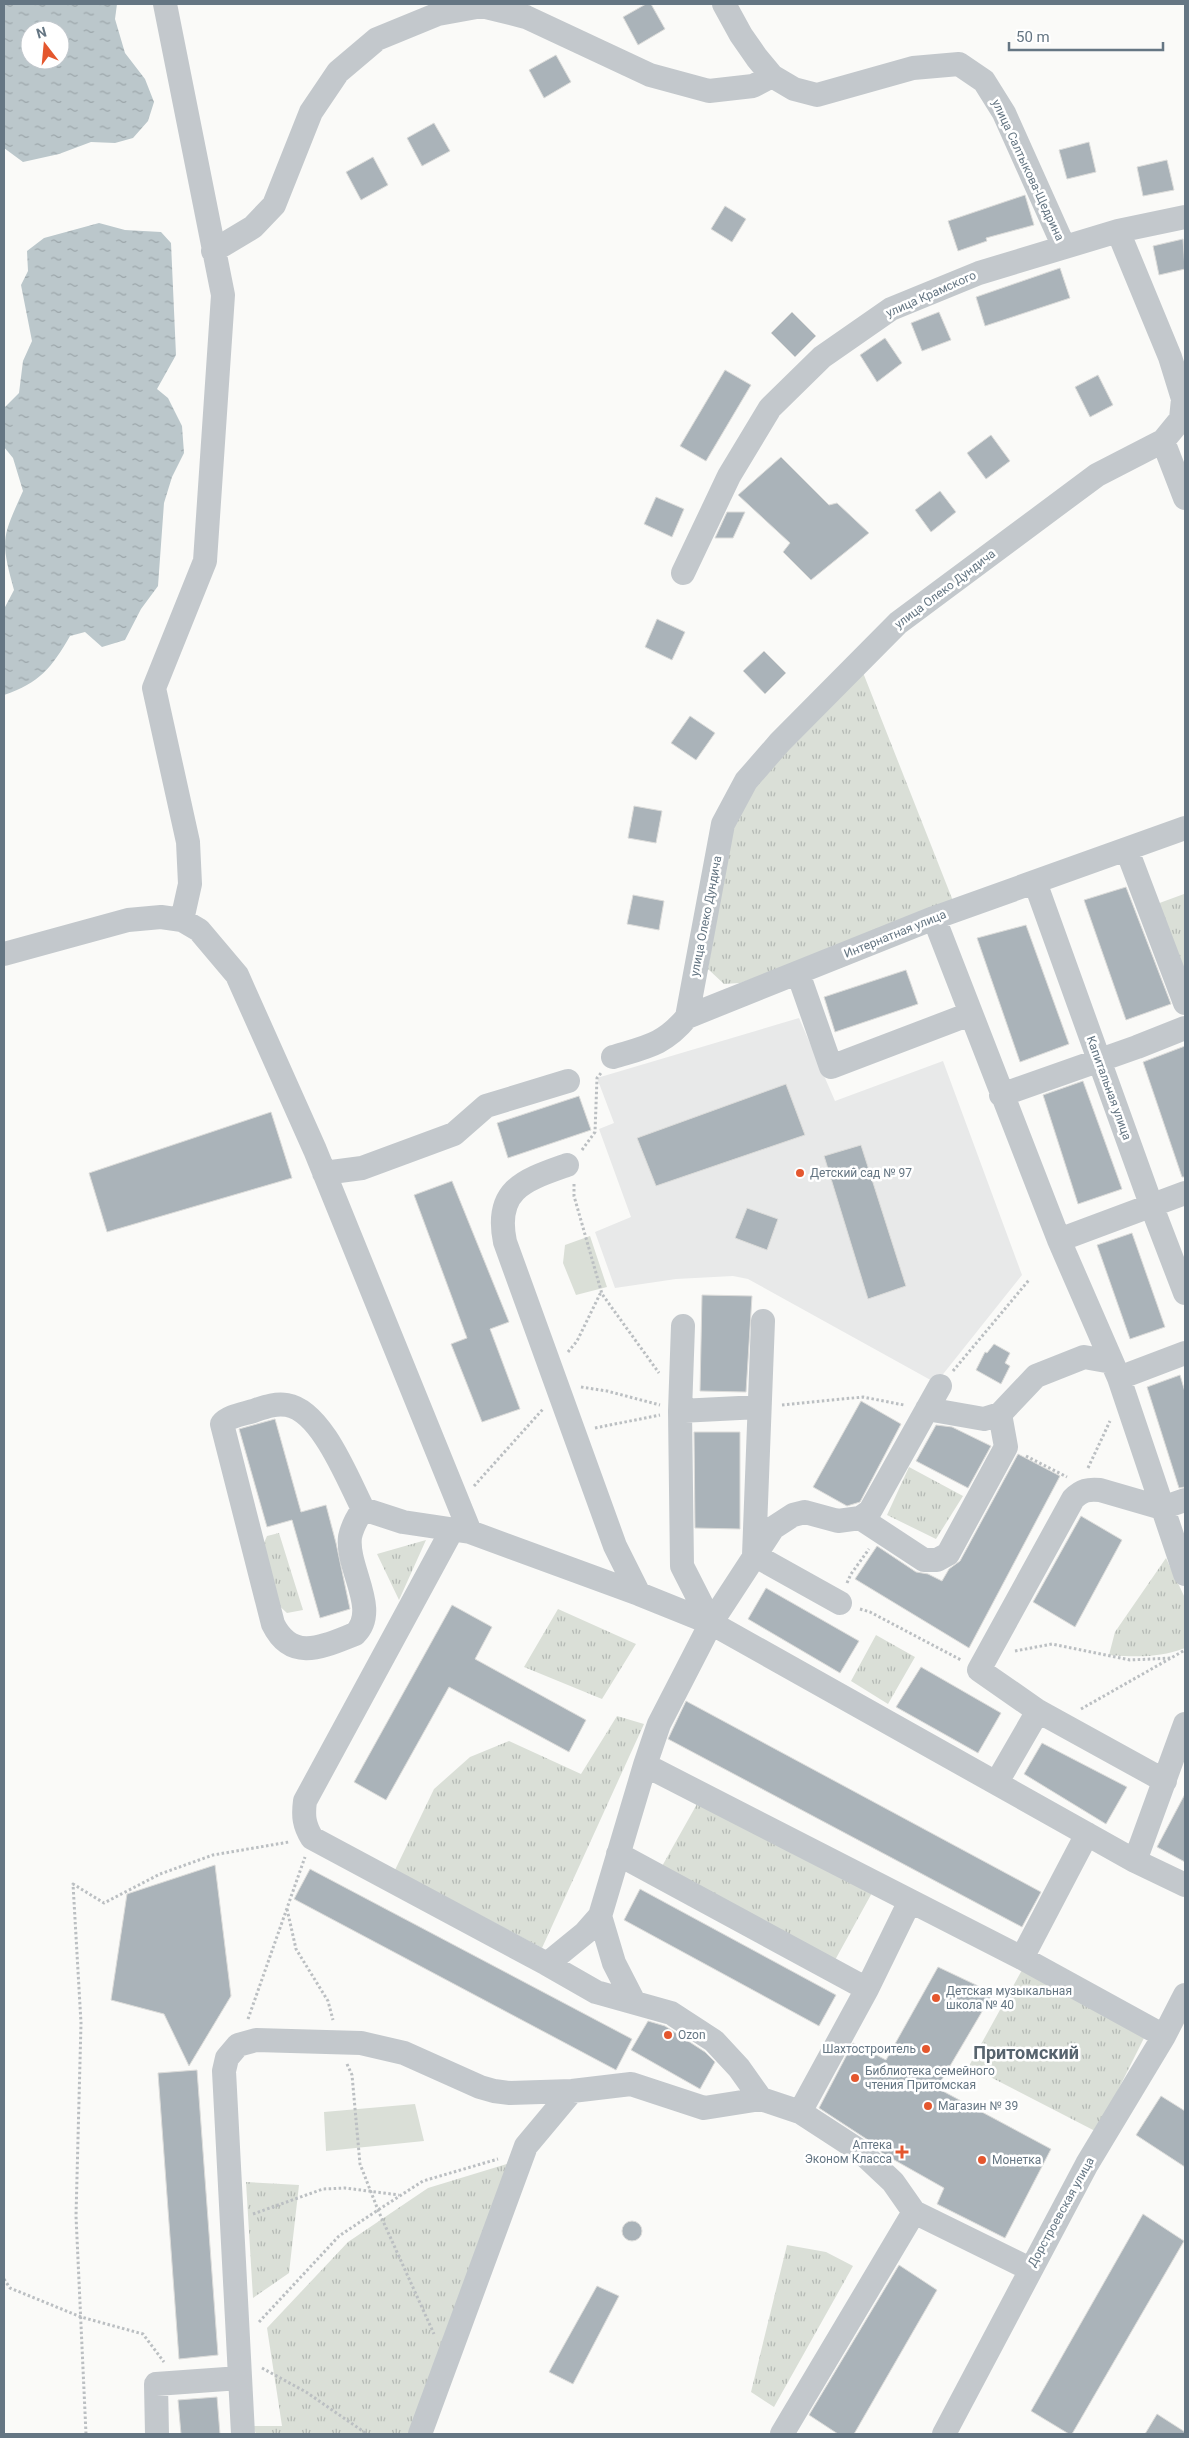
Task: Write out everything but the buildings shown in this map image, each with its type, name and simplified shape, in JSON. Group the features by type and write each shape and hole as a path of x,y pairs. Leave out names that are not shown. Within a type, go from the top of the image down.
{"street":[{"path":"164,4 223,295 205,561 154,688 188,842 190,884 182,920"},
{"name":"улица Салтыкова-Щедрина","path":"724,4 741,35 772,76 794,89 817,94 913,68 958,64 984,81 1004,113 1064,247"},
{"path":"213,251 253,227 274,205 311,112 338,72 377,39 438,14 482,6 526,17 650,75 709,92 753,86 772,76"},
{"name":"улица Крамского","path":"683,573 728,476 770,408 822,357 891,309 979,273 1118,231 1185,216"},
{"name":"улица Олеко Дундича","path":"687,1017 723,824 746,781 780,742 898,623 1097,475 1163,441 1180,419 1183,399 1170,358 1118,231"},
{"path":"1163,441 1185,498"},
{"name":"Интернатная улица","path":"613,1057 656,1044 674,1033 687,1017 934,918 1185,828"},
{"path":"1127,850 1185,1003"},
{"name":"Капитальная улица","path":"1035,882 1152,1207 1185,1293"},
{"path":"4,954 128,920 161,917 182,920 199,930 238,975 324,1173 459,1504 461,1530 305,1801 304,1821 312,1838 596,1992 671,2013 714,2041 739,2068 761,2099"},
{"path":"934,918 1001,1095 1059,1240 1118,1377 1185,1574"},
{"path":"798,973 831,1068 970,1014"},
{"path":"1001,1095 1099,1061 1185,1028"},
{"path":"324,1173 362,1168 454,1134 486,1106 568,1081"},
{"path":"571,1161 531,1178 515,1189 505,1206 501,1223 505,1242 616,1546 639,1594"},
{"path":"1059,1240 1152,1207 1185,1193"},
{"path":"754,1555 763,1321"},
{"path":"683,1326 680,1410 682,1566 711,1623"},
{"path":"927,1409 984,1419 1000,1414 1036,1376 1084,1357 1118,1377 1185,1354"},
{"path":"868,1524 870,1511 940,1386"},
{"path":"363,1509 354,1523 350,1538 350,1552 365,1609 364,1623 361,1629 347,1637 308,1649 285,1643 273,1624 222,1424 228,1419 270,1405 289,1405 298,1409 321,1429 363,1509 403,1522 461,1530 639,1594 711,1623 1087,1834 1185,1885"},
{"path":"680,1410 759,1407"},
{"path":"547,1964 586,1933 600,1916 659,1724 711,1623 773,1528 793,1515 805,1512 838,1521 868,1524 924,1560 936,1560 948,1554 1006,1445 1000,1414"},
{"path":"1166,1781 1048,1717 982,1665 1073,1499 1083,1485 1162,1508 1185,1500"},
{"path":"754,1555 840,1603"},
{"path":"997,1782 1048,1717"},
{"path":"1136,1861 1185,1724"},
{"path":"646,1765 1022,1958 1164,2036"},
{"path":"1022,1958 1087,1834"},
{"path":"618,1854 867,1989"},
{"path":"800,2112 867,1989 910,1902"},
{"path":"600,1916 614,1963 634,2002"},
{"name":"Дорстроевская улица","path":"944,2434 1087,2164 1164,2036 1185,1994"},
{"path":"243,2434 224,2071 227,2058 238,2045 256,2040 362,2043 404,2053 480,2087 510,2093 572,2091 631,2084 704,2108 761,2099 800,2112 860,2151 893,2182 914,2212 1030,2269"},
{"path":"420,2434 526,2146 572,2091"},
{"path":"782,2434 914,2212"},
{"path":"157,2434 156,2384 240,2378"}],"path":[{"path":"613,1057 597,1078 595,1132 571,1161 574,1196 601,1292 661,1377"},
{"path":"940,1386 1029,1280"},
{"path":"459,1504 549,1402 554,1377 577,1341 601,1292"},
{"path":"554,1377 680,1410"},
{"path":"1006,1445 1083,1485 1118,1377"},
{"path":"759,1407 863,1397 927,1409"},
{"path":"576,1436 591,1429 680,1410"},
{"path":"868,1524 874,1543 851,1574 840,1603 870,1612 982,1665 1025,1648 1052,1644 1130,1660 1171,1658"},
{"path":"1048,1717 1185,1650"},
{"path":"86,2434 76,2216 81,2023 73,1884 104,1903 160,1874 213,1855 312,1838 238,2045"},
{"path":"287,1908 296,1949 328,2001 339,2042 352,2075 360,2164 378,2210 446,2362"},
{"path":"367,2434 238,2346 339,2236 423,2181 503,2158 526,2146"},
{"path":"232,2221 324,2189 345,2188 400,2196"},
{"path":"4,2279 10,2288 81,2317 143,2334 178,2383"}],"shaded area":[{"name":"Детский сад № 97","path":"799,1018 835,1101 943,1061 1022,1275 936,1383 748,1279 733,1276 676,1279 615,1288 595,1232 631,1217 599,1129 614,1123 597,1078"}],"green space":[{"path":"862,670 955,906 740,983 724,984 708,969 732,819 741,795"},
{"path":"1184,894 1185,898 1185,977 1154,905"},
{"path":"590,1236 607,1287 576,1295 563,1263 565,1245"},
{"path":"909,1467 963,1496 936,1539 887,1515"},
{"path":"279,1533 303,1610 287,1613 274,1601 263,1545 267,1536"},
{"path":"426,1540 399,1600 377,1554"},
{"path":"1166,1558 1185,1598 1185,1648 1166,1654 1147,1656 1109,1655 1115,1632"},
{"path":"558,1609 636,1644 602,1699 524,1667"},
{"path":"876,1635 915,1657 888,1704 851,1681"},
{"path":"617,1716 644,1724 542,1948 395,1870 434,1789 470,1757 509,1741 581,1774"},
{"path":"697,1804 873,1891 834,1962 661,1868"},
{"path":"1022,1970 1144,2038 1097,2132 969,2066"},
{"path":"415,2104 424,2141 326,2151 324,2112"},
{"path":"513,2162 410,2434 256,2434 253,2426 282,2426 267,2328 348,2242 428,2188"},
{"path":"246,2182 299,2185 289,2273 253,2298"},
{"path":"787,2245 826,2252 853,2266 774,2407 751,2392"}],"water":[{"path":"4,4 117,4 115,19 125,53 145,79 154,102 148,121 133,138 115,143 91,142 59,154 23,162 4,148"},
{"path":"99,223 125,230 161,232 171,243 176,355 157,389 168,398 182,426 184,453 172,477 164,503 158,586 141,609 125,640 102,647 85,632 70,636 44,673 27,685 4,695 4,609 14,590 5,549 5,539 23,491 13,458 4,447 4,408 19,393 23,361 32,341 21,285 28,271 27,251 44,238"}],"place":[{"name":"Детский сад № 97","path":"800,1173"},
{"name":"Детская музыкальная школа № 40","path":"936,1998"},
{"name":"Ozon","path":"668,2035"},
{"name":"Шахтостроитель","path":"926,2049"},
{"name":"Библиотека семейного чтения Притомская","path":"855,2078"},
{"name":"Магазин № 39","path":"928,2106"},
{"name":"Аптека Эконом Класса","path":"902,2152"},
{"name":"Монетка","path":"982,2160"}],"district":[{"name":"Притомский","path":"1026,2052"}]}
